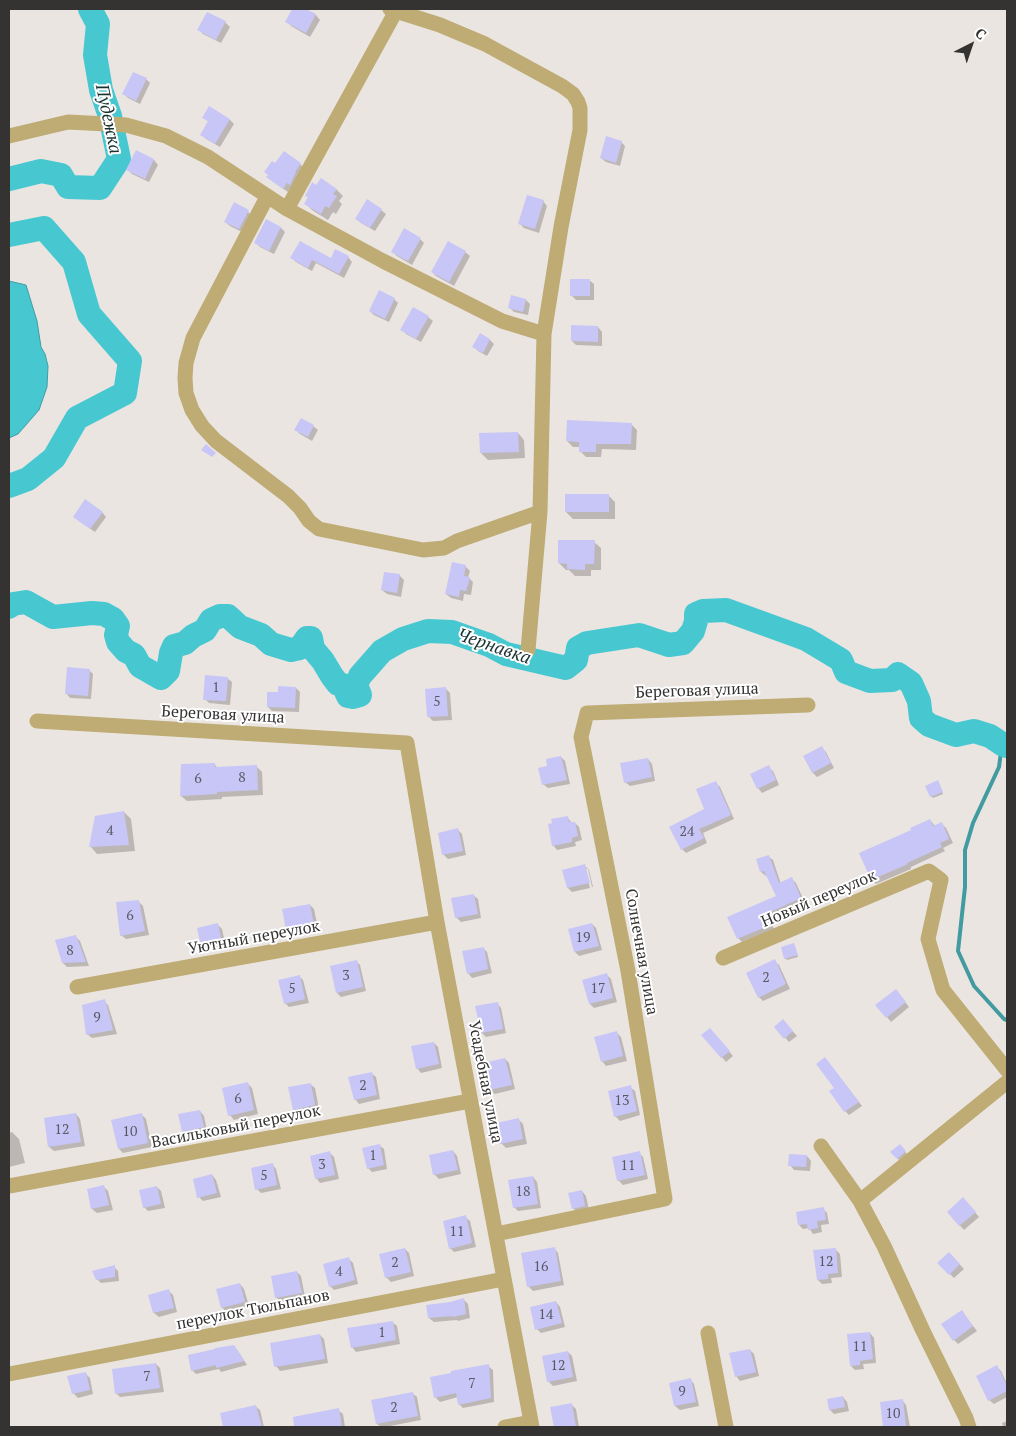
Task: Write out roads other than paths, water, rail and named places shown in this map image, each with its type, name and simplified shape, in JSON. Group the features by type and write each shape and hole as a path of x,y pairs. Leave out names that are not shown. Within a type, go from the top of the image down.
{"street":[{"path":"287,209 393,10 440,25 485,44 562,86 573,94 578,102 580,108 580,130 561,227 544,334 540,512 528,650"},
{"path":"9,136 68,122 126,125 166,136 208,157 287,209 383,261 502,321 544,334"},
{"path":"268,197 193,338 184,378 186,393 192,410 202,426 216,441 288,496 319,530 423,550 444,548 457,541 540,512"},
{"name":"Береговая улица","path":"587,713 808,705"},
{"name":"Солнечная улица","path":"496,1234 665,1199 628,971 581,738 587,713"},
{"name":"Береговая улица","path":"38,721 407,743"},
{"name":"Усадебная улица","path":"407,743 437,922 531,1425"},
{"name":"Новый переулок","path":"723,958 929,872 941,880 928,939 943,990 1007,1070"},
{"name":"Уютный переулок","path":"77,987 437,922"},
{"path":"860,1201 1007,1082"},
{"name":"Васильковый переулок","path":"9,1186 470,1101"},
{"path":"821,1146 860,1201 884,1246 969,1427"},
{"name":"переулок Тюльпанов","path":"9,1374 504,1279"},
{"path":"708,1333 726,1427"},
{"path":"504,1427 531,1425"}],"water":[{"path":"9,281 26,285 37,321 41,347 48,366 47,387 39,410 18,434 9,438"},
{"path":"755,613 767,617 769,624 765,630 755,629 752,625 752,617"},
{"path":"653,632 661,634 662,643 666,645 662,651 649,650 647,646 643,635"}],"waterway":[{"name":"Пудежка","path":"9,179 41,171 61,175 68,187 100,188 119,159 110,116 101,90 95,55 98,24 90,9"},
{"name":"Пудежка","path":"9,235 44,228 74,262 89,314 130,361 125,393 77,418 54,458 28,479 9,486"},
{"name":"Чернавка","path":"9,607 13,604 26,602 53,617 92,613 104,614 113,619 118,626 116,635 118,642 126,651 134,655 140,666 161,678 168,671 174,646 185,643 193,636 205,630 211,620 220,616 228,616 240,627 261,635 271,644 291,650 300,648 307,638 311,638 313,649 332,676 338,684 343,685 348,696 353,697 360,695 356,685 360,676 382,651 403,639 428,631 452,632 489,645 506,654 566,668 576,660 578,648 587,643 639,635 669,645 683,643 693,631 696,614 703,611 726,610 806,639 841,660 846,672 870,681 892,680 898,674 911,683 919,701 921,718 929,725 956,735 974,731 990,736 1007,746"},
{"path":"1002,744 999,767 973,823 965,850 965,887 958,951 974,986 1007,1020"}]}
